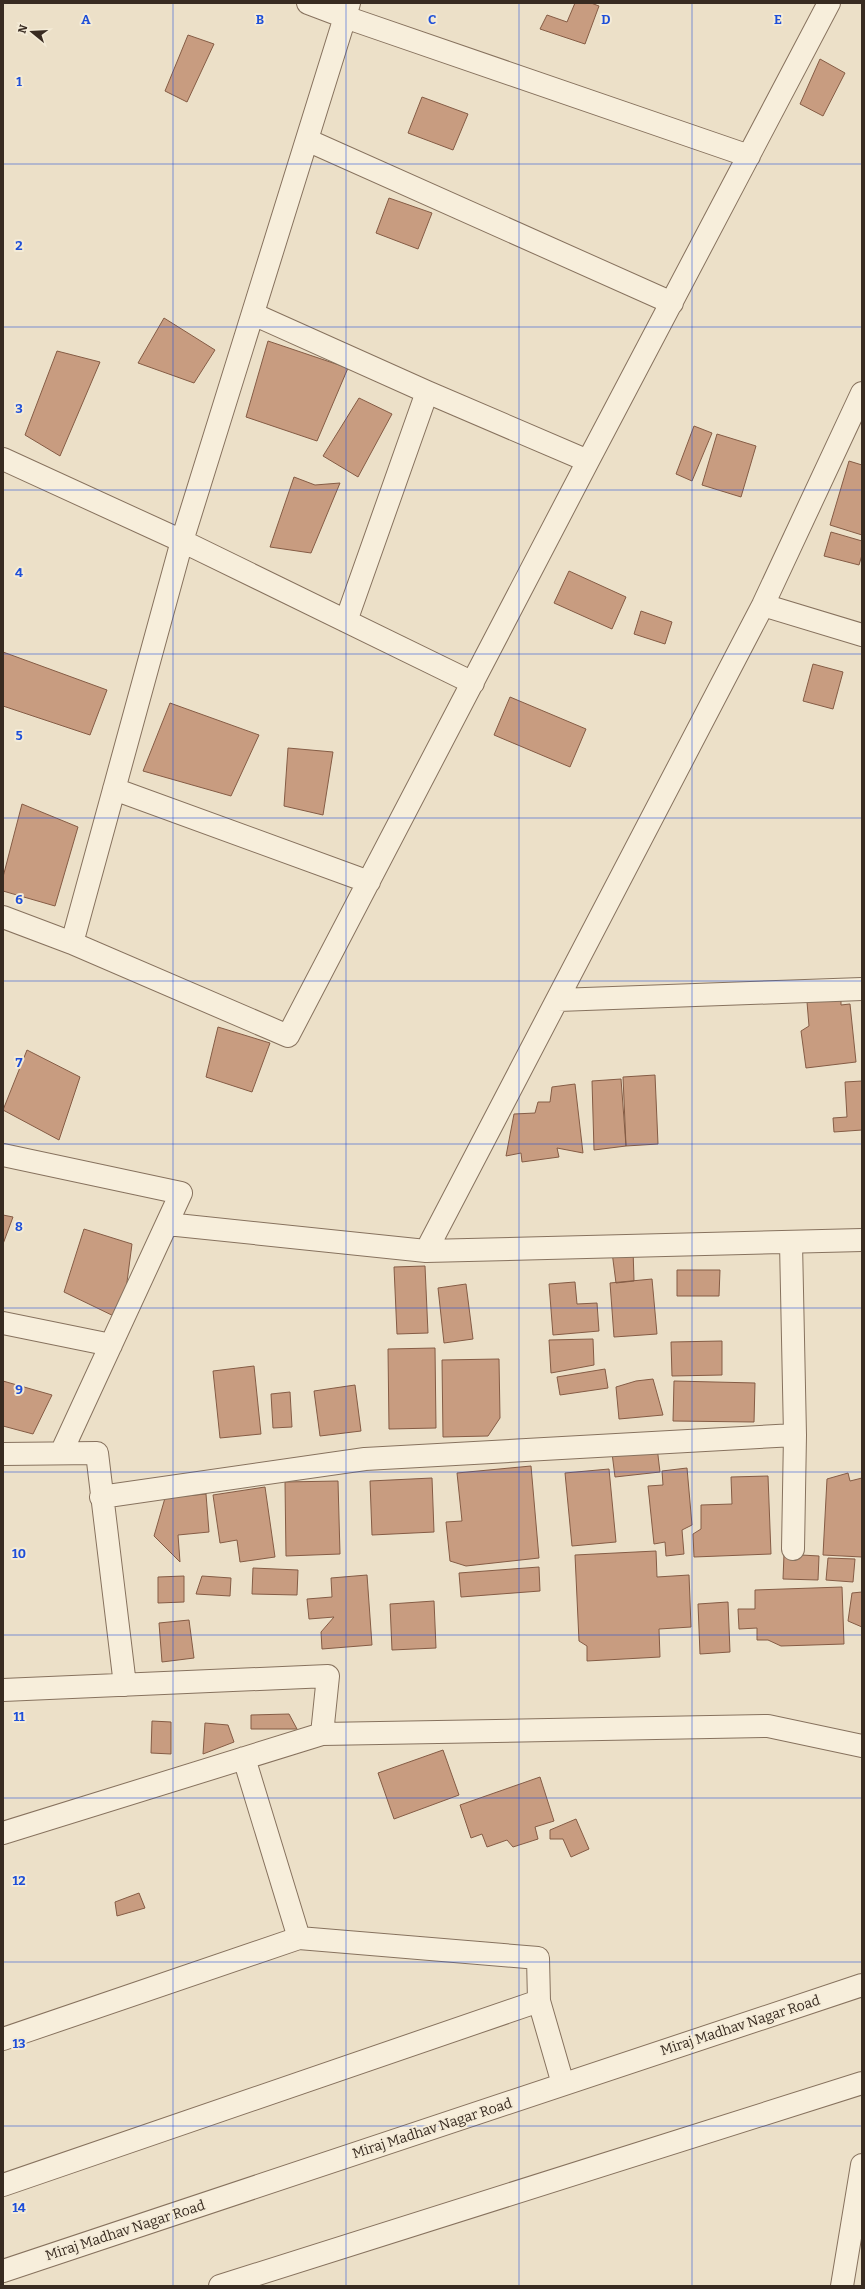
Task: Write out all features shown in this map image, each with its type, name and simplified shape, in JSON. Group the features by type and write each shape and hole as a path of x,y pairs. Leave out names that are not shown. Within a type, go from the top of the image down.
{"street":[{"path":"308,3 347,10 749,156"},
{"path":"3,917 72,944 288,1036 829,3"},
{"path":"72,944 182,541 347,10"},
{"path":"307,140 672,303"},
{"path":"253,314 427,392 588,461"},
{"path":"346,621 427,392"},
{"path":"426,1251 763,605 862,393"},
{"path":"3,460 182,541 473,683"},
{"path":"763,605 862,635"},
{"path":"114,790 369,882"},
{"path":"558,1000 862,988"},
{"path":"3,1155 181,1193 61,1453"},
{"path":"167,1224 426,1251 791,1243 862,1240"},
{"path":"791,1243 795,1435 793,1549"},
{"path":"3,1323 111,1345"},
{"path":"101,1497 365,1459 795,1435"},
{"path":"3,1454 97,1453 101,1497 125,1685"},
{"path":"3,1690 328,1676 322,1734"},
{"path":"3,1833 322,1734 768,1726 862,1746"},
{"path":"244,1758 299,1938"},
{"path":"3,2040 299,1938 538,1958 539,2001 563,2084"},
{"name":"Miraj Madhav Nagar Road","path":"3,2271 862,1985"},
{"path":"3,2185 539,2001"},
{"path":"220,2286 862,2083"},
{"path":"842,2286 862,2165"}],"building":[{"path":"575,3 591,3 599,6 585,44 540,29 547,15 567,22"},
{"path":"188,35 214,44 187,102 165,91"},
{"path":"820,59 845,73 823,116 800,104"},
{"path":"422,97 468,114 453,150 408,133"},
{"path":"389,198 432,213 418,249 376,233"},
{"path":"164,318 215,350 194,383 138,363"},
{"path":"268,341 348,368 317,441 246,417"},
{"path":"57,351 100,362 60,456 25,435"},
{"path":"359,398 392,414 358,477 323,456"},
{"path":"694,426 712,433 692,481 676,474"},
{"path":"717,434 756,446 741,497 702,485"},
{"path":"849,461 862,465 862,535 830,525"},
{"path":"294,477 315,485 340,483 311,553 270,547"},
{"path":"831,532 862,541 862,555 859,565 824,556"},
{"path":"569,571 626,597 612,629 554,603"},
{"path":"641,611 672,622 665,644 634,634"},
{"path":"3,652 107,690 90,735 3,706"},
{"path":"813,664 843,672 833,709 803,701"},
{"path":"510,697 586,729 570,767 494,735"},
{"path":"170,703 259,735 231,796 143,771"},
{"path":"288,748 333,752 323,815 284,806"},
{"path":"22,804 78,827 55,906 3,891 3,877"},
{"path":"841,998 841,1005 850,1004 856,1062 806,1068 801,1031 809,1026 807,1002"},
{"path":"218,1027 270,1043 252,1092 206,1077"},
{"path":"27,1050 80,1077 59,1140 3,1110"},
{"path":"655,1075 658,1144 626,1146 623,1077"},
{"path":"621,1079 626,1146 594,1150 592,1081"},
{"path":"862,1081 862,1130 834,1132 833,1118 847,1117 845,1082"},
{"path":"575,1084 583,1153 557,1148 559,1157 522,1162 521,1153 506,1156 514,1114 535,1113 538,1102 550,1102 552,1087"},
{"path":"3,1215 13,1217 3,1244"},
{"path":"84,1229 132,1244 122,1320 64,1292"},
{"path":"633,1249 634,1281 616,1283 612,1252"},
{"path":"425,1266 428,1333 397,1334 394,1267"},
{"path":"677,1270 720,1270 719,1296 677,1296"},
{"path":"652,1279 657,1334 614,1337 610,1283"},
{"path":"575,1282 577,1304 597,1303 599,1331 553,1335 549,1284"},
{"path":"466,1284 473,1339 444,1343 438,1288"},
{"path":"593,1339 594,1365 551,1373 549,1340"},
{"path":"722,1341 722,1375 672,1376 671,1342"},
{"path":"435,1348 436,1428 389,1429 388,1349"},
{"path":"499,1359 500,1418 488,1436 443,1437 442,1360"},
{"path":"254,1366 261,1434 220,1438 213,1371"},
{"path":"605,1369 608,1388 560,1395 557,1377"},
{"path":"653,1379 663,1415 619,1419 616,1387 636,1381"},
{"path":"3,1381 52,1395 33,1434 3,1426"},
{"path":"674,1381 755,1383 754,1422 673,1421"},
{"path":"355,1385 361,1431 320,1436 314,1391"},
{"path":"290,1392 292,1427 273,1428 271,1394"},
{"path":"657,1447 660,1472 615,1477 612,1453"},
{"path":"531,1466 539,1558 466,1566 450,1561 446,1522 462,1521 457,1473"},
{"path":"687,1468 692,1525 682,1530 684,1554 666,1556 665,1542 654,1544 648,1486 663,1485 662,1471"},
{"path":"609,1469 616,1542 572,1546 565,1473"},
{"path":"848,1473 850,1481 862,1478 862,1557 823,1555 827,1479"},
{"path":"768,1476 771,1554 694,1557 693,1534 701,1529 701,1505 732,1504 731,1477"},
{"path":"432,1478 434,1532 372,1535 370,1481"},
{"path":"338,1481 340,1554 286,1556 285,1482"},
{"path":"265,1487 275,1557 240,1562 237,1540 220,1543 213,1495"},
{"path":"206,1494 209,1532 178,1535 180,1562 154,1536 165,1498"},
{"path":"656,1551 657,1577 689,1575 691,1627 659,1629 660,1657 587,1661 587,1646 579,1641 575,1555"},
{"path":"784,1554 819,1556 818,1580 783,1579"},
{"path":"828,1558 855,1559 853,1582 826,1580"},
{"path":"539,1567 540,1591 461,1597 459,1573"},
{"path":"253,1568 298,1570 297,1595 252,1594"},
{"path":"367,1575 372,1645 322,1649 321,1632 334,1617 309,1619 307,1599 332,1597 331,1578"},
{"path":"184,1576 184,1602 158,1603 158,1577"},
{"path":"202,1576 231,1578 230,1596 196,1594"},
{"path":"842,1587 844,1644 781,1646 768,1640 757,1640 757,1628 739,1629 738,1609 755,1609 755,1590"},
{"path":"862,1592 862,1627 848,1621 852,1593"},
{"path":"434,1601 436,1648 392,1650 390,1604"},
{"path":"728,1602 730,1652 700,1654 698,1604"},
{"path":"189,1620 194,1658 162,1662 159,1623"},
{"path":"289,1714 297,1729 251,1729 251,1715"},
{"path":"152,1721 171,1722 171,1754 151,1753"},
{"path":"205,1723 228,1725 234,1742 203,1754"},
{"path":"443,1750 459,1795 394,1819 378,1773"},
{"path":"540,1777 554,1821 535,1827 538,1839 513,1847 507,1840 487,1847 482,1834 471,1838 460,1805"},
{"path":"576,1819 589,1849 571,1857 563,1839 550,1839 550,1830"},
{"path":"139,1893 145,1908 117,1916 115,1902"}]}
